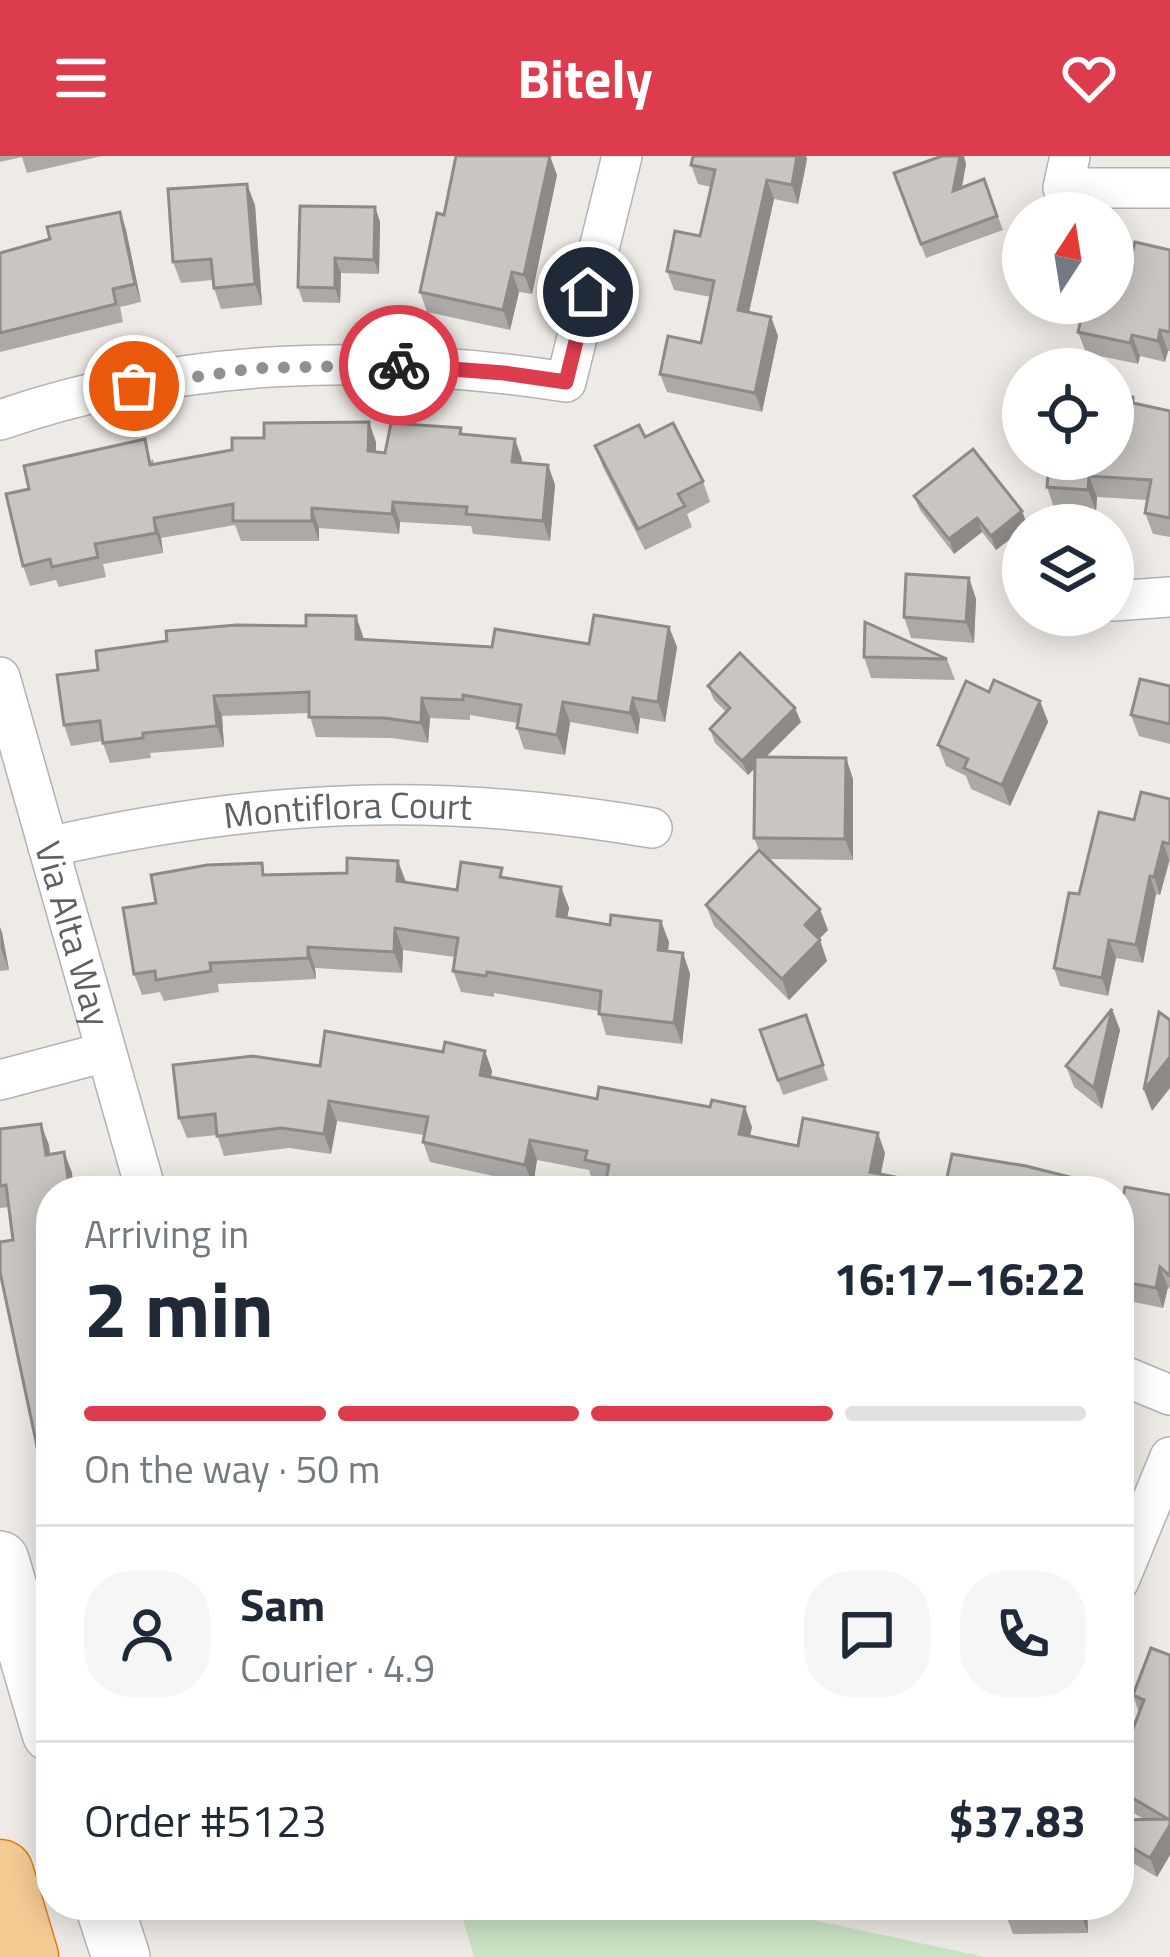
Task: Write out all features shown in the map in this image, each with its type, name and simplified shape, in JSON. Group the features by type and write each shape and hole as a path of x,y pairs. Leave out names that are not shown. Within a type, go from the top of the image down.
{"highway":[{"path":"0,1873 25,1957"}],"street":[{"path":"0,419 175,377 257,368 422,365 566,382 622,156"},
{"path":"1070,156 1063,188 1170,188"},
{"path":"1134,600 1170,597"},
{"name":"Via Alta Way","path":"0,677 142,1176"},
{"name":"Montiflora Court","path":"48,847 247,810 342,804 439,803 534,810 652,827"},
{"path":"0,1080 106,1052"},
{"path":"1134,1380 1170,1395"},
{"path":"1134,1545 1170,1457"},
{"path":"0,1560 36,1681"},
{"path":"109,1920 121,1957"}],"green space":[{"path":"463,1920 814,1920 985,1957 474,1957"}],"building":[{"path":"456,156 550,156 524,275 512,272 503,310 420,292 437,213 444,215"},
{"path":"693,156 797,156 792,185 767,180 738,310 771,317 755,393 660,374 668,336 701,343 714,281 667,271 675,231 700,236 715,170 691,165"},
{"path":"942,156 960,156 953,191 984,179 997,216 921,244 894,173"},
{"path":"247,184 255,284 214,288 211,259 173,262 168,189"},
{"path":"300,206 375,207 374,260 335,258 335,288 298,287"},
{"path":"120,212 135,284 113,289 116,304 0,333 0,253 50,239 47,227"},
{"path":"1135,242 1170,250 1170,332 1160,330 1158,341 1132,335 1130,343 1078,332 1080,324 1134,324"},
{"path":"1134,403 1170,411 1170,518 1145,513 1151,480 1134,479"},
{"path":"369,422 368,451 385,453 391,423 461,428 460,434 515,439 512,462 548,465 543,521 466,514 467,507 393,502 392,514 312,508 312,521 233,521 233,504 154,518 156,533 95,544 98,557 52,567 50,559 23,566 6,494 29,489 24,466 145,439 150,465 232,450 232,438 264,438 264,423"},
{"path":"673,423 703,481 678,494 685,506 638,529 595,446 639,425 645,437"},
{"path":"973,449 1016,504 1002,504 1002,527 991,536 977,518 949,539 914,496"},
{"path":"1048,480 1089,480 1088,490 1047,487"},
{"path":"906,574 969,578 966,622 904,617"},
{"path":"306,615 356,616 356,639 492,647 495,629 589,644 594,615 669,627 658,702 633,698 630,713 563,702 557,735 517,728 521,705 463,695 463,700 422,698 421,723 309,717 309,692 214,696 217,726 143,733 143,738 103,743 100,721 64,725 57,675 98,670 96,651 167,641 166,631 306,626"},
{"path":"865,622 947,659 864,657"},
{"path":"740,653 795,708 742,761 710,729 730,708 708,686"},
{"path":"1140,679 1170,686 1170,724 1131,715"},
{"path":"994,680 1040,701 1002,785 964,768 968,759 938,745 966,681 989,692"},
{"path":"755,757 846,758 845,839 754,838"},
{"path":"1141,792 1170,799 1170,844 1163,842 1154,877 1150,876 1136,945 1109,940 1102,978 1054,968 1069,893 1079,894 1099,812 1134,820"},
{"path":"759,850 820,909 805,925 820,940 782,979 706,905"},
{"path":"347,858 398,861 397,881 457,890 461,862 502,868 500,877 561,887 557,916 610,925 611,915 661,921 658,950 683,953 674,1023 599,1014 601,991 453,971 458,938 395,928 394,952 308,947 308,958 210,963 211,971 156,980 155,971 134,974 123,908 156,903 151,875 207,865 262,863 263,875 347,873"},
{"path":"1112,1009 1094,1088 1066,1066"},
{"path":"1159,1012 1170,1020 1170,1057 1144,1090"},
{"path":"806,1015 823,1065 778,1080 760,1030"},
{"path":"325,1031 443,1052 445,1042 485,1051 480,1075 597,1099 599,1087 710,1107 712,1100 745,1107 739,1134 798,1146 803,1118 878,1133 870,1172 890,1176 607,1176 609,1165 585,1160 587,1151 530,1140 525,1165 423,1142 428,1117 329,1101 324,1134 281,1128 217,1136 215,1114 179,1118 173,1065 253,1056 320,1066"},
{"path":"41,1124 46,1155 64,1152 68,1176 36,1176 36,1441 0,1272 0,1242 13,1240 6,1185 0,1186 0,1129"},
{"path":"952,1154 1066,1176 947,1176"},
{"path":"1134,1189 1170,1195 1170,1276 1160,1267 1156,1288 1134,1284"},
{"path":"1151,1648 1170,1655 1170,1825 1150,1858 1134,1849 1134,1820 1168,1819 1134,1799 1134,1726 1144,1700 1134,1692"}],"way so far":[{"path":"134,386 257,368 399,365"}],"route":[{"path":"399,365 566,382 588,292"}]}
